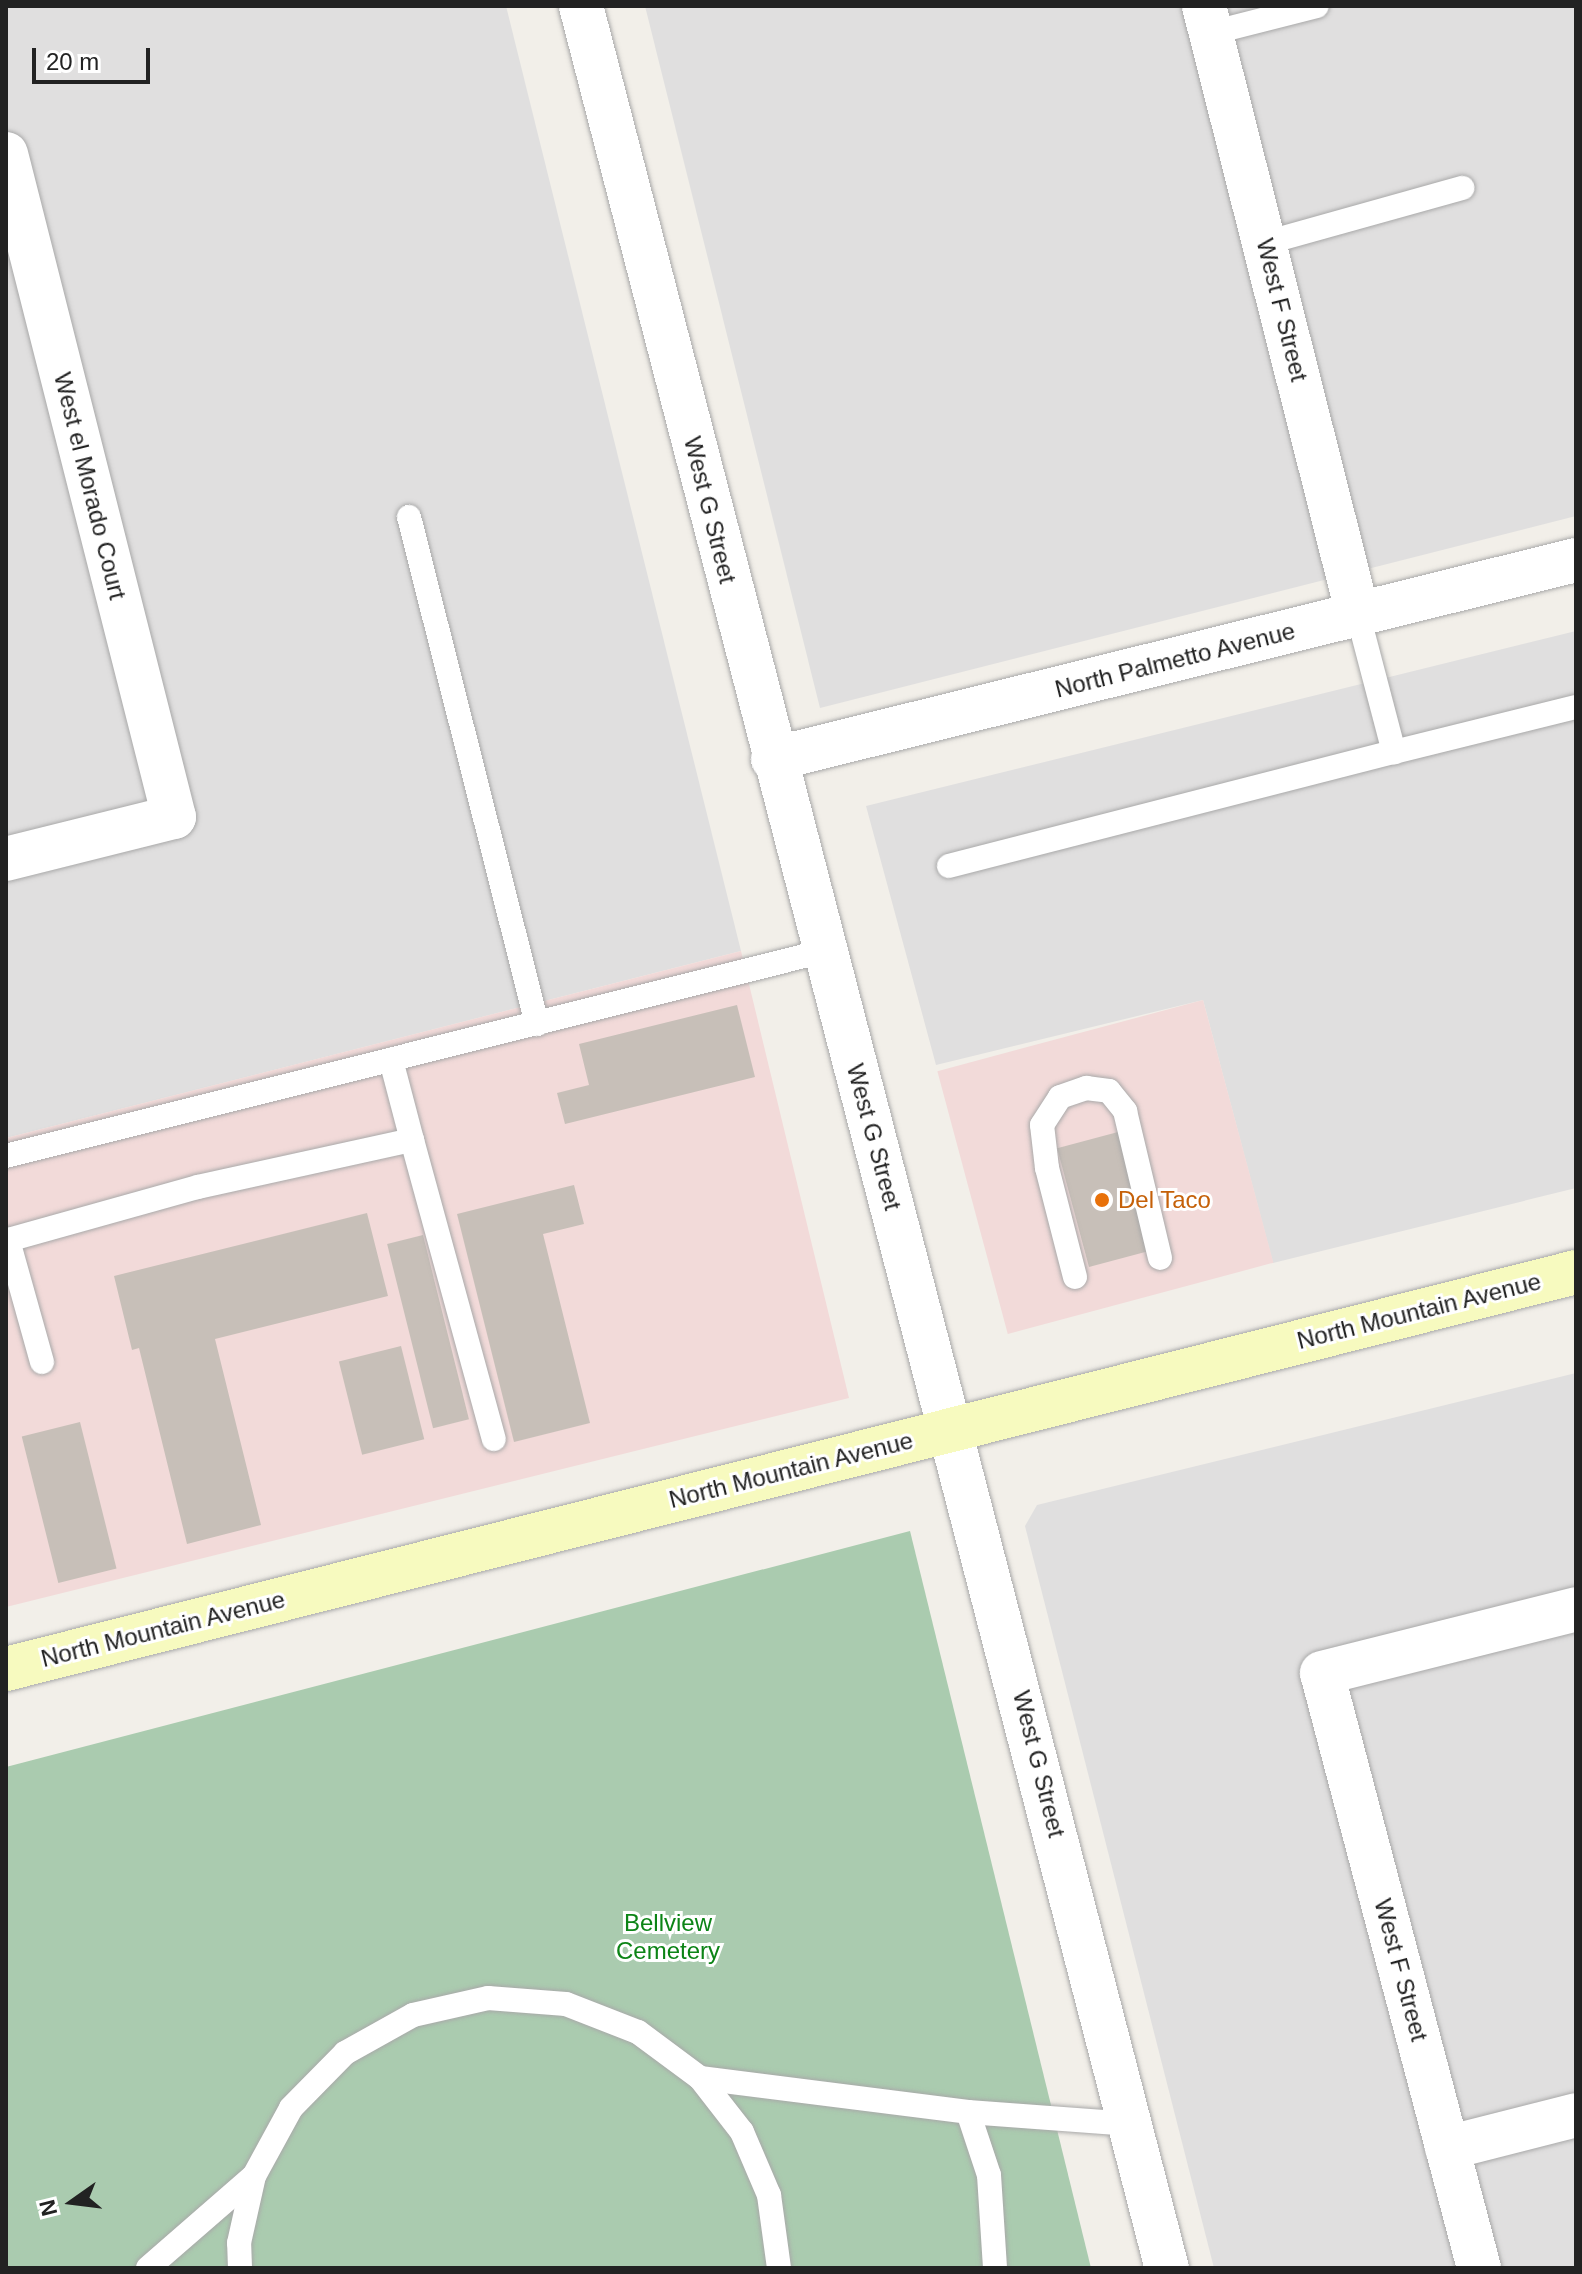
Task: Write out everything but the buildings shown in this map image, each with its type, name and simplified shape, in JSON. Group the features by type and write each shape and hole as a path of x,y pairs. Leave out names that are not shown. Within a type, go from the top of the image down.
{"main road":[{"name":"North Mountain Avenue","path":"6,1669 1576,1272"}],"street":[{"name":"West G Street","path":"581,6 773,759 953,1429 1167,2268"},
{"name":"West F Street","path":"1208,20 1358,615"},
{"name":"West el Morado Court","path":"6,154 174,817 6,859"},
{"name":"North Palmetto Avenue","path":"773,759 1576,560"},
{"name":"West F Street","path":"1479,2268 1322,1673 1576,1609"},
{"path":"1447,2148 1576,2115"}],"lane":[{"path":"1208,20 1317,6"},
{"path":"1265,243 1462,188"},
{"path":"409,517 537,1024"},
{"path":"1358,615 1394,752"},
{"path":"949,866 1576,707"},
{"path":"6,1156 824,951"},
{"path":"391,1060 494,1439"},
{"path":"1075,1277 1047,1168 1042,1125 1060,1097 1086,1088 1109,1091 1125,1111 1160,1258"},
{"path":"42,1362 7,1240 198,1187 412,1140"},
{"path":"240,2268 239,2243 254,2176 291,2108 345,2053 428,2012 488,1998 566,2004 638,2032 700,2078 742,2132 769,2195 779,2268"},
{"path":"700,2078 968,2112 1131,2124"},
{"path":"968,2112 989,2175 995,2268"},
{"path":"148,2268 254,2176"}],"shaded area":[{"path":"6,6 506,6 741,951 6,1138"},
{"path":"645,6 1576,6 1576,516 820,708"},
{"path":"1576,631 1576,1188 1273,1263 1203,1000 936,1065 866,806"},
{"path":"741,951 849,1398 6,1607 6,1138"},
{"path":"1203,1000 1273,1263 1008,1334 937,1071"},
{"path":"1576,1373 1576,2268 1214,2268 1025,1526 1037,1505"}],"green space":[{"name":"Bellview Cemetery","path":"910,1531 1091,2268 6,2268 6,1767"}],"place":[{"name":"Del Taco","path":"1102,1200"}]}
